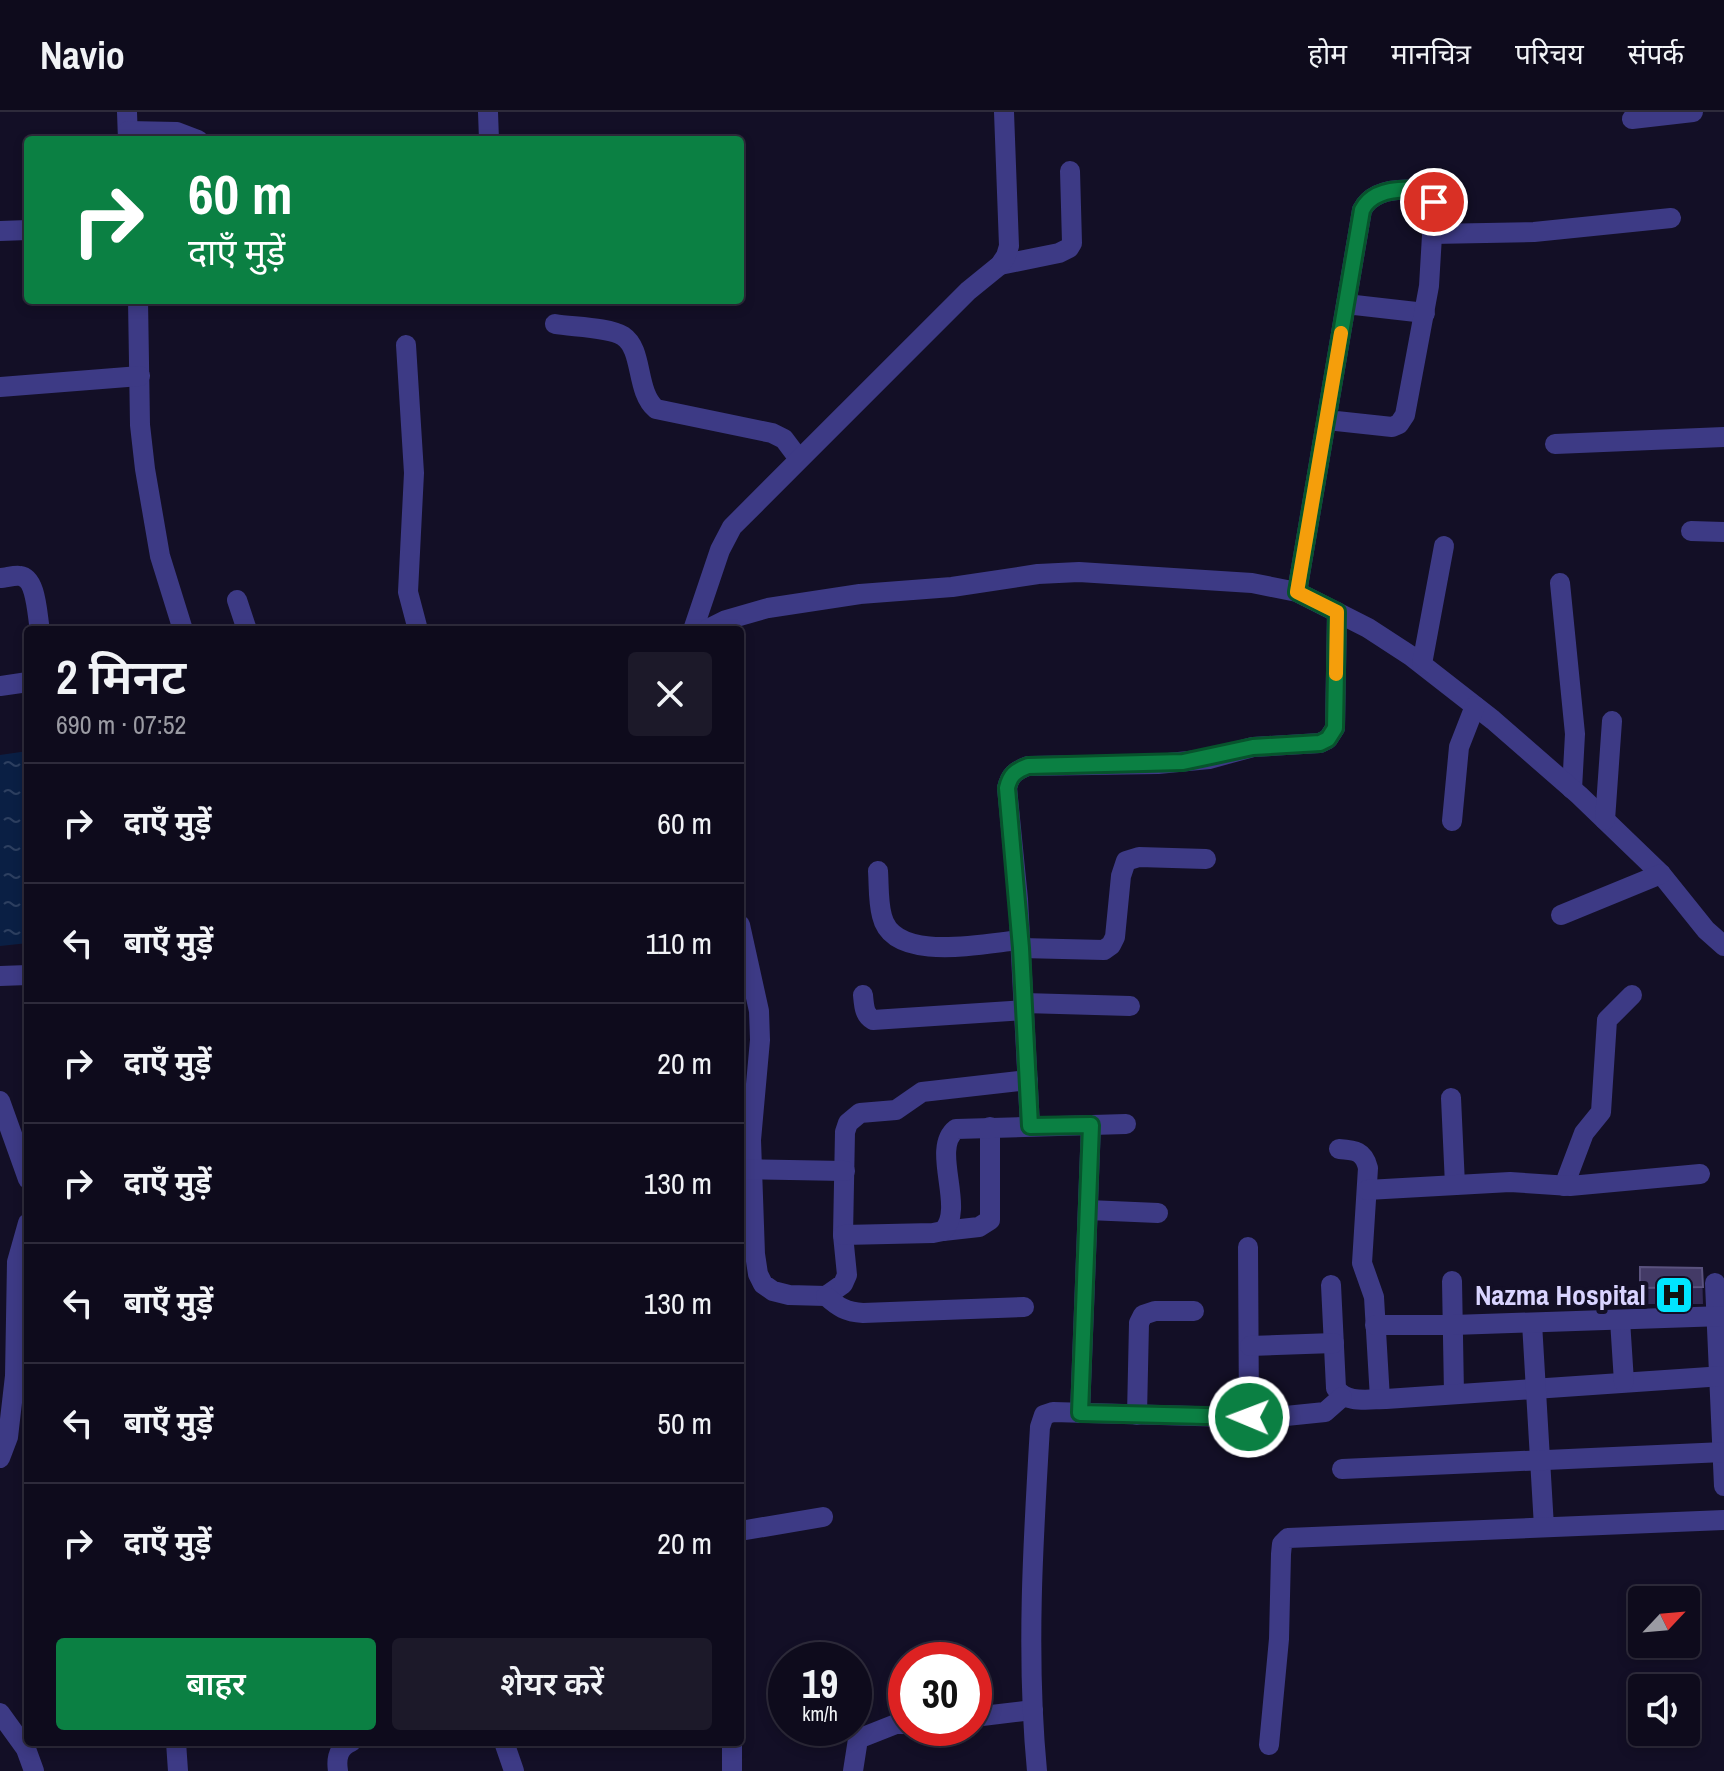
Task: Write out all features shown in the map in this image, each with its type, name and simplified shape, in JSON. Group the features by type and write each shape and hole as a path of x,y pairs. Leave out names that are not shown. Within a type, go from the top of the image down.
{"street":[{"path":"488,112 489,136"},
{"path":"694,626 720,550 732,527 1006,256 1009,246 1004,112"},
{"path":"1632,119 1693,112"},
{"path":"128,128 177,132 188,136"},
{"path":"1000,265 1059,253 1069,248 1072,243 1070,171"},
{"path":"1297,592 1362,210 1370,198 1379,193 1428,191 1434,202 1425,313 1402,421 1392,427 1327,420"},
{"path":"1432,234 1534,232 1671,218"},
{"path":"0,231 24,230"},
{"path":"138,304 140,425 145,469 160,556 182,626"},
{"path":"1346,304 1425,313"},
{"path":"555,324 625,337 632,347 648,402 656,409 772,433 784,439 799,459"},
{"path":"406,345 414,473 408,592 417,626"},
{"path":"0,387 140,376"},
{"path":"1555,444 1724,437"},
{"path":"1691,531 1724,532"},
{"path":"1422,664 1444,546"},
{"path":"714,626 768,608 1038,574 1079,572 1252,583 1297,592 1368,628 1422,664 1475,706 1605,820 1661,874 1706,930 1724,946"},
{"path":"0,578 22,576 28,580 32,586 39,626"},
{"path":"1560,583 1575,734 1572,789"},
{"path":"237,600 246,626"},
{"path":"1030,1126 1021,944 1007,788 1010,777 1016,770 1028,766 1183,762 1253,747 1320,743 1328,739 1335,728 1337,612"},
{"path":"0,686 24,683"},
{"path":"1452,821 1459,747 1475,706"},
{"path":"1605,820 1612,721"},
{"path":"878,871 882,916 894,936 909,943 929,947 1021,944 1104,950 1115,937 1121,876 1126,861 1139,857 1206,859"},
{"path":"1561,915 1661,874"},
{"path":"744,943 759,1011 746,1168 758,1274 763,1284 773,1291 789,1295 826,1296 843,1284 847,1275 843,1235 845,1132 848,1123 860,1113 896,1110 922,1092 1028,1080"},
{"path":"0,976 24,975"},
{"path":"863,995 865,1011 873,1020 1025,1006 1130,1006"},
{"path":"1564,1186 1584,1133 1601,1112 1607,1020 1632,995"},
{"path":"1451,1098 1455,1185"},
{"path":"0,1101 24,1168"},
{"path":"943,1231 951,1218 946,1141 950,1134 963,1127 1126,1124"},
{"path":"1080,1413 1091,1125"},
{"path":"843,1235 943,1231 979,1227 990,1220 990,1127"},
{"path":"1339,1149 1357,1150 1363,1155 1368,1168 1362,1263 1374,1297 1380,1399"},
{"path":"746,1168 845,1171"},
{"path":"1367,1190 1510,1182 1601,1185 1645,1177 1700,1174"},
{"path":"1088,1210 1158,1213"},
{"path":"0,1458 8,1437 15,1376 17,1262 24,1237"},
{"path":"1248,1247 1249,1417"},
{"path":"1452,1281 1454,1394"},
{"path":"1715,1283 1720,1317 1724,1486"},
{"path":"1331,1285 1336,1388 1342,1397"},
{"path":"826,1296 849,1312 1024,1307"},
{"path":"1137,1415 1139,1323 1143,1315 1155,1311 1194,1311"},
{"path":"1375,1325 1720,1317"},
{"path":"1620,1320 1624,1382"},
{"path":"1532,1323 1544,1527"},
{"path":"1250,1346 1334,1343"},
{"path":"1342,1397 1380,1399 1721,1376"},
{"path":"1037,1771 1033,1710 1032,1560 1041,1419 1047,1413 1249,1417 1313,1415 1331,1409 1342,1397"},
{"path":"1342,1469 1723,1452"},
{"path":"744,1530 823,1517"},
{"path":"1269,1745 1279,1639 1281,1554 1282,1544 1288,1538 1724,1520"},
{"path":"992,1715 1033,1710"},
{"path":"0,1713 26,1749 34,1771"},
{"path":"853,1771 858,1739 888,1727"},
{"path":"176,1746 178,1771"},
{"path":"338,1771 338,1754 343,1746"},
{"path":"505,1746 514,1771"},
{"path":"732,1746 732,1771"}],"water":[{"path":"24,752 24,943 0,946 0,755"}],"building":[{"path":"1640,1267 1702,1268 1703,1287 1640,1288"}],"slow traffic":[{"path":"1336,674 1337,612 1297,592 1341,333"}],"place":[{"name":"Nazma Hospital","path":"1674,1295"}],"route":[{"path":"1249,1417 1080,1413 1091,1125 1030,1126 1018,899 1007,788 1016,770 1028,766 1183,762 1209,759 1253,747 1320,743 1333,734 1337,612 1297,592 1362,210 1367,201 1379,193 1428,191 1434,202"}]}
